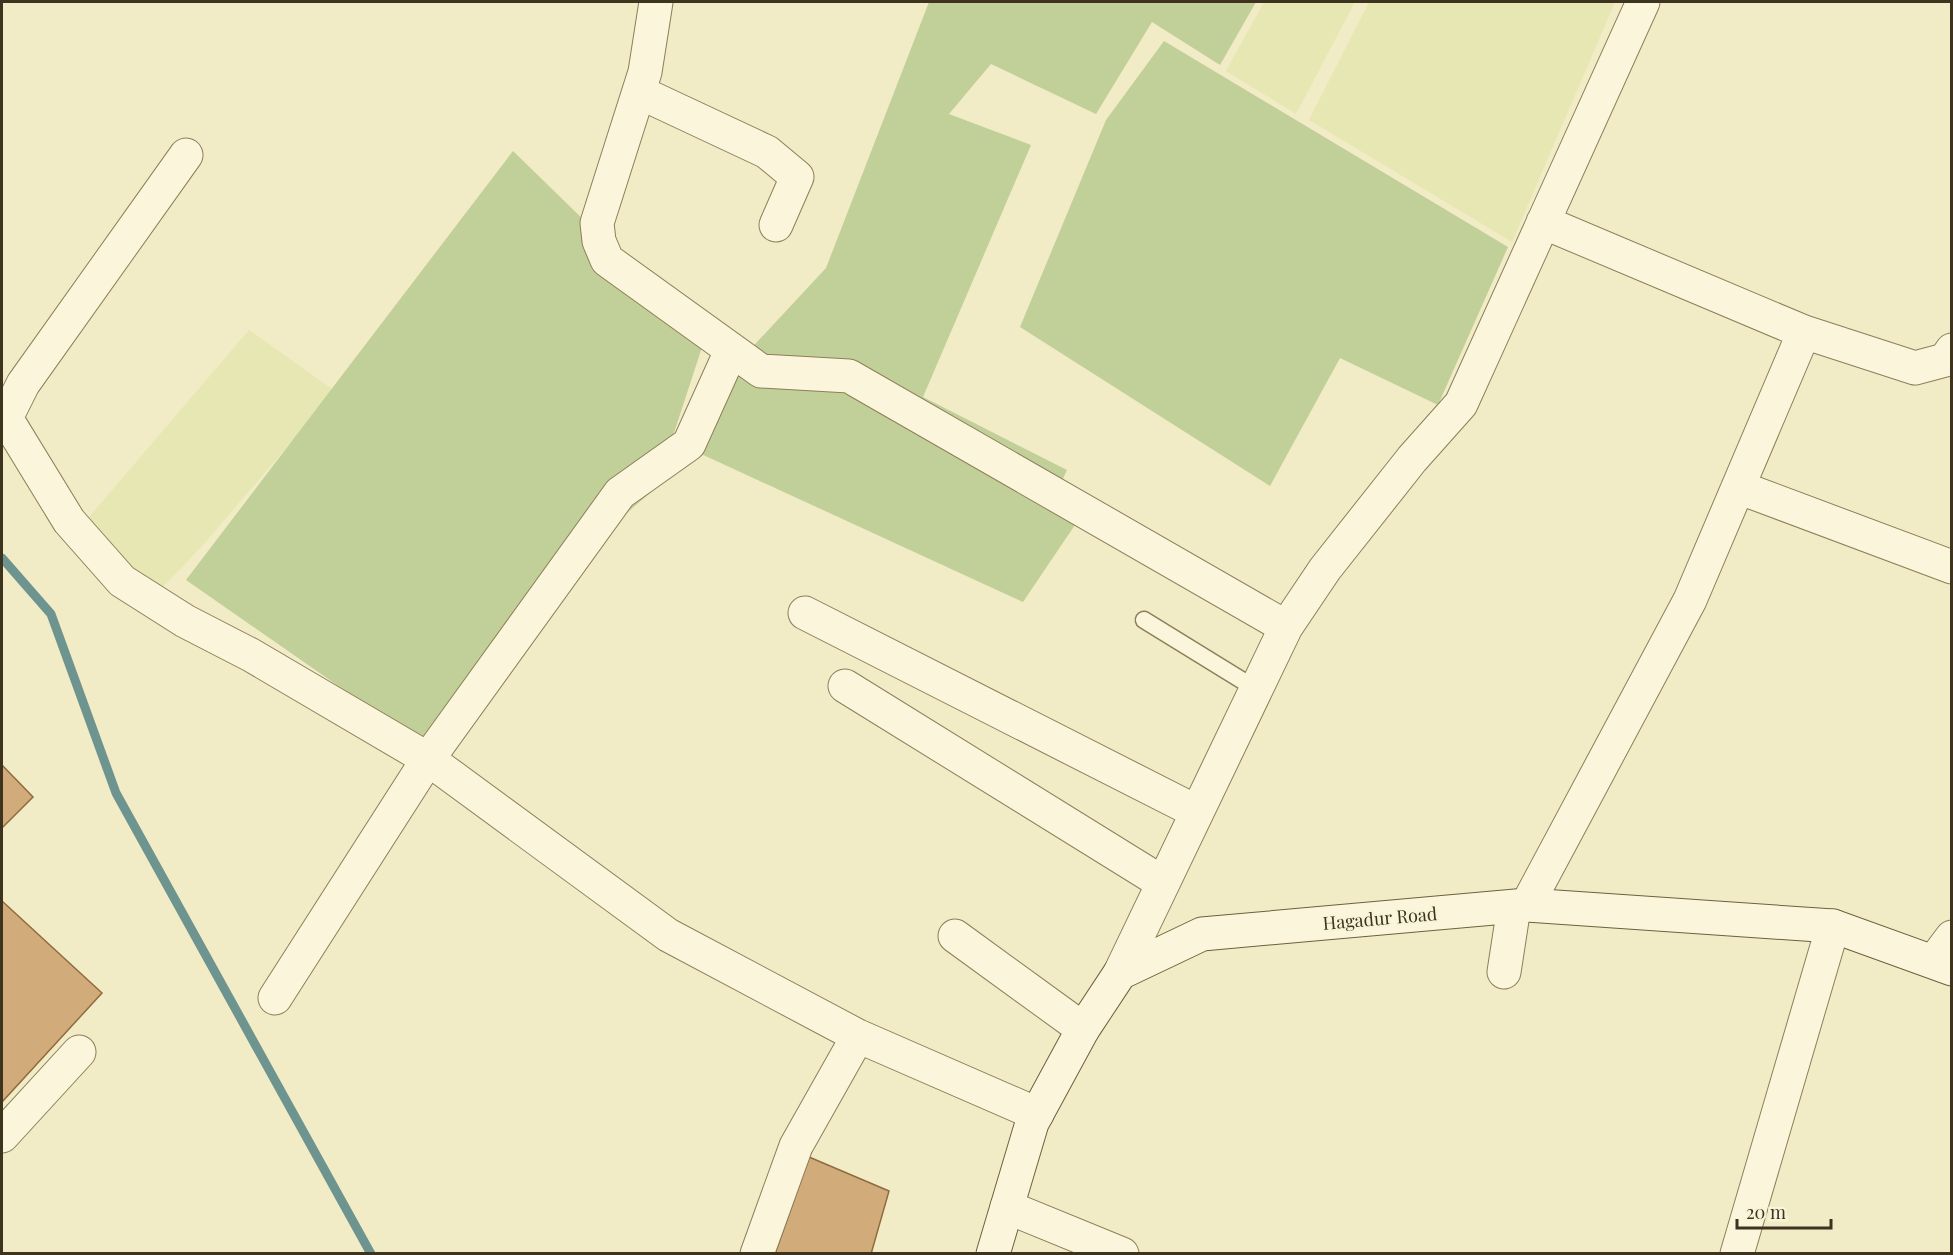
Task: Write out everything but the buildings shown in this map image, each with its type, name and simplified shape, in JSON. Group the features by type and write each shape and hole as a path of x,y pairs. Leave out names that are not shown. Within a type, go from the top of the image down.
{"street":[{"path":"656,2 645,72 597,223 599,241 607,260 761,371 849,376 1286,627"},
{"path":"993,1254 1037,1114 1083,1029 1120,973 1286,627 1325,568 1412,459 1461,404 1643,2"},
{"path":"639,92 767,152 797,177 776,225"},
{"path":"186,155 23,384 6,418 69,521 122,581 185,621 251,655 428,759 668,934 858,1036 1037,1114"},
{"path":"1543,222 1803,332 1915,368 1945,360 1952,350"},
{"path":"1504,972 1521,906 1690,600 1803,332"},
{"path":"275,998 428,759 620,493 689,444 731,351"},
{"path":"1738,487 1952,567"},
{"path":"805,613 1197,812"},
{"path":"845,686 1163,883"},
{"name":"Hagadur Road","path":"1120,973 1202,934 1521,906 1833,926 1946,956"},
{"path":"1737,1254 1833,926"},
{"path":"955,936 1083,1029"},
{"path":"757,1254 796,1146 858,1036"},
{"path":"2,1136 79,1052"},
{"path":"1007,1207 1114,1252"}],"lane":[{"path":"1144,620 1256,689"}],"green space":[{"path":"929,2 1256,2 1220,65 1152,22 1096,114 991,64 949,114 1031,145 923,397 1067,470 1052,502 1081,516 1023,602 699,453 744,356 826,268"},
{"path":"1264,2 1355,2 1296,114 1226,71"},
{"path":"1369,2 1615,2 1512,242 1309,120"},
{"path":"1164,41 1508,247 1438,405 1340,358 1270,486 1020,327 1106,120"},
{"path":"513,151 705,338 656,488 540,587 420,743 186,580"},
{"path":"249,330 335,391 202,546 159,591 84,523"}],"waterway":[{"path":"2,558 51,614 116,793 371,1254"}]}
